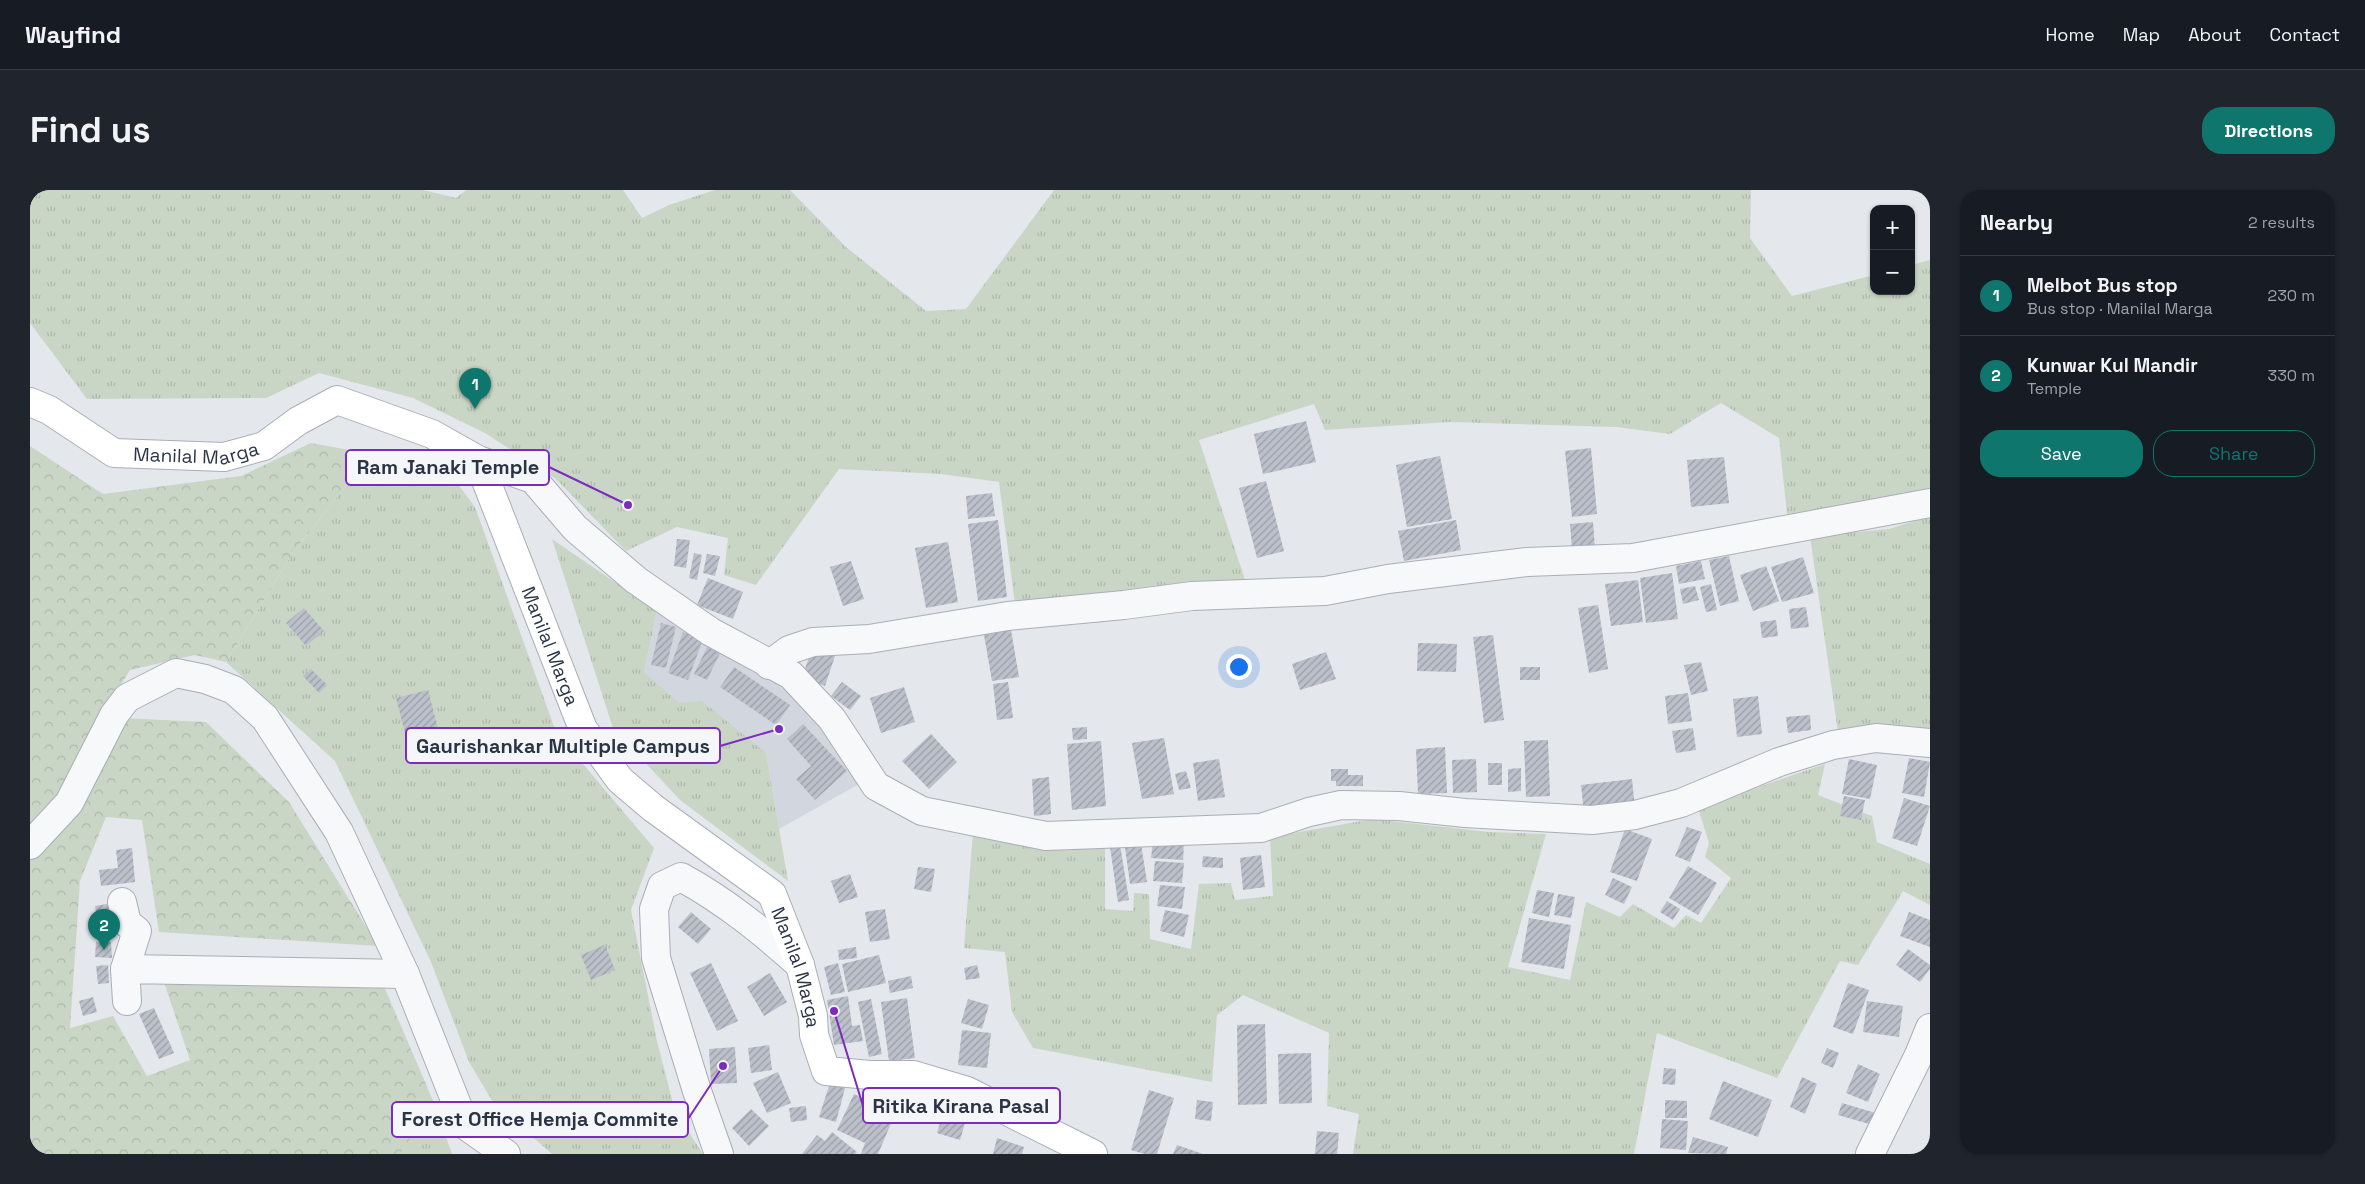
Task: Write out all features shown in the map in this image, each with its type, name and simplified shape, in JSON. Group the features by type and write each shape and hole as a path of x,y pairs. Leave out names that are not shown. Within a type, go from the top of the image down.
{"street":[{"name":"Manilal Marga","path":"30,402 49,410 114,452 224,456 264,446 298,421 337,400 432,434 478,460 583,728 620,780 653,808 772,894 800,965 813,1016 814,1035 826,1071 870,1075 913,1075 967,1091 1093,1154"},
{"path":"478,460 533,479 576,528 636,580 711,632 769,665 791,675 832,719 876,786 922,811 1046,836 1261,828 1309,812 1341,805 1399,806 1465,813 1592,820 1635,815 1681,803 1779,762 1833,745 1876,738 1930,743"},
{"path":"769,665 789,650 814,642 869,639 1008,616 1124,605 1192,596 1324,591 1388,579 1527,562 1633,558 1930,503"},
{"path":"30,845 69,803 114,715 127,698 176,673 205,679 234,690 265,718 339,832 405,974 465,1125 506,1154"},
{"path":"720,1154 697,1091 656,958 654,909 662,886 681,878 706,891 761,930 800,965"},
{"path":"122,902 127,923 137,931 125,970 127,1002"},
{"path":"125,970 405,974"},
{"path":"1870,1154 1919,1056 1930,1028"}],"shaded area":[{"path":"657,611 739,654 804,705 861,783 779,829 766,753 680,703 644,672"}],"green space":[{"path":"30,190 423,190 456,198 466,190 623,190 642,218 669,205 715,190 790,190 846,247 926,311 966,309 1054,190 1751,190 1750,238 1792,296 1870,276 1870,295 1915,295 1915,264 1930,260 1930,488 1871,501 1787,514 1779,438 1721,403 1670,434 1616,427 1450,422 1325,430 1314,404 1199,440 1246,583 1015,604 999,482 941,474 839,469 756,585 724,575 728,538 677,527 626,551 556,479 485,433 413,398 319,373 266,398 87,399 30,323"},
{"path":"311,443 371,454 294,551 226,662 195,655 130,670 101,717 206,722 289,802 378,946 159,932 142,820 106,817 80,881 70,1028 113,1016 147,1076 190,1060 163,979 383,984 434,1103 400,1154 30,1154 30,446 103,494 241,476"},
{"path":"371,454 454,479 475,507 556,732 654,848 631,910 657,1041 675,1111 703,1154 552,1154 536,1140 503,1119 469,1062 431,962 335,761 226,662 294,551"},
{"path":"1930,516 1930,733 1838,732 1810,536 1889,529"},
{"path":"552,539 657,611 644,672 680,703 702,701 766,753 788,881 680,800 613,728"},
{"path":"1825,764 1818,795 1872,816 1877,842 1930,864 1930,905 1903,891 1858,965 1840,961 1777,1078 1657,1033 1634,1154 1353,1154 1359,1114 1327,1106 1329,1033 1243,995 1217,1015 1212,1082 1033,1048 1012,1012 1005,952 964,948 973,832 1105,842 1105,909 1133,911 1134,893 1149,894 1150,939 1191,949 1199,884 1231,883 1235,900 1273,896 1270,837 1373,819 1489,832 1546,834 1508,967 1570,980 1586,902 1620,917 1633,904 1674,928 1686,915 1701,923 1731,878 1705,857 1709,843 1698,808"},
{"path":"434,1103 452,1154 400,1154"}],"building":[{"path":"1306,421 1316,462 1263,474 1254,434"},
{"path":"1591,448 1597,514 1572,517 1565,451"},
{"path":"1440,456 1452,519 1407,527 1396,465"},
{"path":"1724,457 1729,503 1691,507 1687,460"},
{"path":"1266,481 1284,551 1257,558 1239,488"},
{"path":"992,493 995,516 968,519 966,496"},
{"path":"998,520 1007,597 978,601 968,524"},
{"path":"1456,520 1461,550 1404,561 1398,531"},
{"path":"1593,522 1595,548 1572,549 1570,524"},
{"path":"677,539 690,540 686,568 674,566"},
{"path":"948,542 958,602 926,608 915,548"},
{"path":"694,553 702,555 697,580 689,578"},
{"path":"707,554 720,556 715,576 703,573"},
{"path":"1729,556 1739,601 1720,606 1709,560"},
{"path":"1803,557 1814,593 1782,602 1771,567"},
{"path":"851,561 864,599 843,606 830,567"},
{"path":"1701,561 1705,579 1679,584 1676,566"},
{"path":"1766,566 1779,601 1753,611 1740,575"},
{"path":"1672,573 1678,619 1646,623 1640,578"},
{"path":"708,578 743,592 733,619 697,605"},
{"path":"1638,580 1643,622 1611,626 1605,584"},
{"path":"1711,584 1717,610 1706,612 1700,587"},
{"path":"1695,586 1699,600 1683,604 1680,589"},
{"path":"1598,605 1608,669 1589,673 1578,608"},
{"path":"1806,607 1809,627 1791,629 1789,609"},
{"path":"304,608 324,631 306,646 286,623"},
{"path":"1776,620 1778,636 1762,638 1760,622"},
{"path":"661,623 676,627 666,668 651,665"},
{"path":"1011,630 1019,677 992,681 984,635"},
{"path":"683,632 703,639 688,680 668,673"},
{"path":"1493,635 1504,720 1484,723 1473,637"},
{"path":"709,643 722,649 707,680 694,674"},
{"path":"1418,643 1457,644 1456,672 1417,671"},
{"path":"812,648 835,656 825,686 802,678"},
{"path":"1326,652 1336,679 1300,690 1292,664"},
{"path":"1701,662 1708,691 1691,695 1684,665"},
{"path":"734,667 790,705 776,725 720,687"},
{"path":"1520,667 1540,667 1540,680 1520,680"},
{"path":"311,669 327,685 319,693 303,676"},
{"path":"842,682 861,696 850,710 831,696"},
{"path":"1008,682 1013,718 997,720 993,684"},
{"path":"904,687 915,722 881,733 870,698"},
{"path":"428,690 442,744 410,752 396,698"},
{"path":"1688,693 1692,721 1668,724 1665,696"},
{"path":"1758,696 1762,734 1737,737 1733,699"},
{"path":"1810,715 1811,730 1788,733 1786,717"},
{"path":"803,724 847,771 815,800 796,779 811,766 787,739"},
{"path":"1087,727 1087,739 1073,740 1072,728"},
{"path":"1693,728 1696,750 1676,753 1672,731"},
{"path":"931,734 957,762 929,789 902,761"},
{"path":"1164,738 1174,794 1142,799 1132,743"},
{"path":"1548,740 1550,796 1526,797 1524,741"},
{"path":"1101,741 1106,806 1072,810 1067,744"},
{"path":"1445,747 1447,793 1418,794 1416,749"},
{"path":"1909,758 1930,762 1924,797 1902,793"},
{"path":"1219,759 1225,797 1198,801 1193,763"},
{"path":"1476,759 1477,792 1453,793 1452,760"},
{"path":"1849,759 1877,765 1870,799 1842,794"},
{"path":"1488,763 1502,763 1502,785 1488,785"},
{"path":"1521,768 1521,791 1508,792 1508,769"},
{"path":"1331,769 1348,769 1348,775 1363,775 1363,786 1336,786 1336,781 1331,781"},
{"path":"1186,771 1191,788 1179,790 1175,774"},
{"path":"1049,777 1051,814 1034,816 1032,779"},
{"path":"1632,779 1635,808 1584,813 1581,785"},
{"path":"1844,796 1865,800 1861,820 1840,816"},
{"path":"1904,798 1930,806 1917,846 1892,838"},
{"path":"1687,827 1702,832 1690,862 1675,856"},
{"path":"1625,829 1652,839 1637,881 1610,872"},
{"path":"1153,841 1184,843 1183,860 1151,858"},
{"path":"1141,844 1147,882 1130,884 1125,847"},
{"path":"1120,845 1129,900 1118,902 1110,847"},
{"path":"132,848 135,882 101,886 99,870 118,868 116,850"},
{"path":"1261,855 1265,887 1243,890 1240,858"},
{"path":"1203,856 1223,858 1223,868 1202,867"},
{"path":"1155,861 1184,863 1182,883 1153,881"},
{"path":"1688,866 1717,883 1698,915 1669,898"},
{"path":"918,867 935,869 931,892 914,889"},
{"path":"850,874 858,897 839,903 831,881"},
{"path":"1613,878 1632,887 1624,904 1605,895"},
{"path":"1160,885 1185,887 1182,909 1157,906"},
{"path":"1537,890 1554,893 1549,917 1532,913"},
{"path":"1558,894 1575,897 1571,918 1554,915"},
{"path":"1667,901 1680,909 1673,920 1660,912"},
{"path":"113,903 115,919 97,920 95,906"},
{"path":"885,909 890,939 870,942 865,912"},
{"path":"1165,910 1189,915 1184,937 1160,931"},
{"path":"691,912 711,929 698,944 678,927"},
{"path":"1909,912 1930,920 1930,947 1900,936"},
{"path":"1529,918 1571,925 1564,969 1521,962"},
{"path":"96,942 111,942 112,958 95,957"},
{"path":"605,945 615,970 591,980 581,955"},
{"path":"856,947 857,958 839,960 838,950"},
{"path":"1908,949 1930,965 1930,969 1920,982 1896,965"},
{"path":"879,955 886,983 848,992 842,964"},
{"path":"711,963 738,1021 717,1031 690,973"},
{"path":"838,963 845,992 831,995 824,967"},
{"path":"108,965 109,983 98,984 96,966"},
{"path":"977,965 980,978 966,980 964,968"},
{"path":"770,973 787,1002 764,1016 747,987"},
{"path":"911,976 913,988 890,993 888,981"},
{"path":"1848,983 1869,990 1853,1034 1833,1027"},
{"path":"848,996 852,1026 860,1025 863,1041 834,1045 827,1000"},
{"path":"93,997 97,1012 83,1016 79,1001"},
{"path":"907,998 915,1058 889,1061 881,1002"},
{"path":"871,999 882,1054 869,1057 858,1002"},
{"path":"968,999 989,1005 982,1029 961,1023"},
{"path":"1867,1001 1903,1006 1899,1037 1863,1032"},
{"path":"154,1008 174,1053 159,1059 139,1014"},
{"path":"1265,1024 1267,1104 1238,1105 1237,1025"},
{"path":"962,1030 991,1033 987,1068 958,1065"},
{"path":"769,1045 772,1070 751,1073 748,1048"},
{"path":"735,1047 737,1083 711,1084 709,1049"},
{"path":"1827,1048 1839,1053 1833,1068 1821,1063"},
{"path":"1311,1053 1312,1103 1279,1104 1278,1054"},
{"path":"1858,1064 1880,1074 1868,1102 1846,1093"},
{"path":"1664,1068 1676,1069 1675,1085 1662,1084"},
{"path":"778,1072 791,1103 767,1113 753,1083"},
{"path":"1802,1077 1817,1084 1805,1114 1790,1107"},
{"path":"1723,1081 1772,1100 1758,1137 1709,1119"},
{"path":"830,1083 845,1088 836,1122 819,1117"},
{"path":"1149,1090 1174,1098 1157,1154 1145,1154 1131,1150"},
{"path":"854,1094 895,1114 878,1154 861,1154 865,1143 837,1130"},
{"path":"1197,1100 1213,1102 1211,1121 1195,1119"},
{"path":"1665,1100 1687,1101 1687,1118 1665,1118"},
{"path":"1842,1103 1879,1114 1876,1126 1838,1115"},
{"path":"806,1106 807,1120 791,1122 789,1108"},
{"path":"751,1109 769,1126 749,1146 732,1128"},
{"path":"944,1110 967,1116 960,1140 937,1133"},
{"path":"1662,1119 1688,1121 1686,1150 1660,1148"},
{"path":"1317,1131 1339,1133 1337,1154 1315,1154"},
{"path":"832,1132 857,1152 855,1154 802,1154 817,1135 825,1141"},
{"path":"1693,1137 1728,1147 1726,1154 1688,1153"},
{"path":"997,1138 1024,1147 1022,1154 993,1154"},
{"path":"1177,1145 1203,1154 1173,1154"}],"place":[{"name":"Melbot Bus stop","path":"475,409"},
{"name":"Ram Janaki Temple","path":"628,505"},
{"name":"Gaurishankar Multiple Campus","path":"779,729"},
{"name":"Kunwar Kul Mandir","path":"104,950"},
{"name":"Ritika Kirana Pasal","path":"834,1011"},
{"name":"Forest Office Hemja Commite","path":"723,1066"}]}
